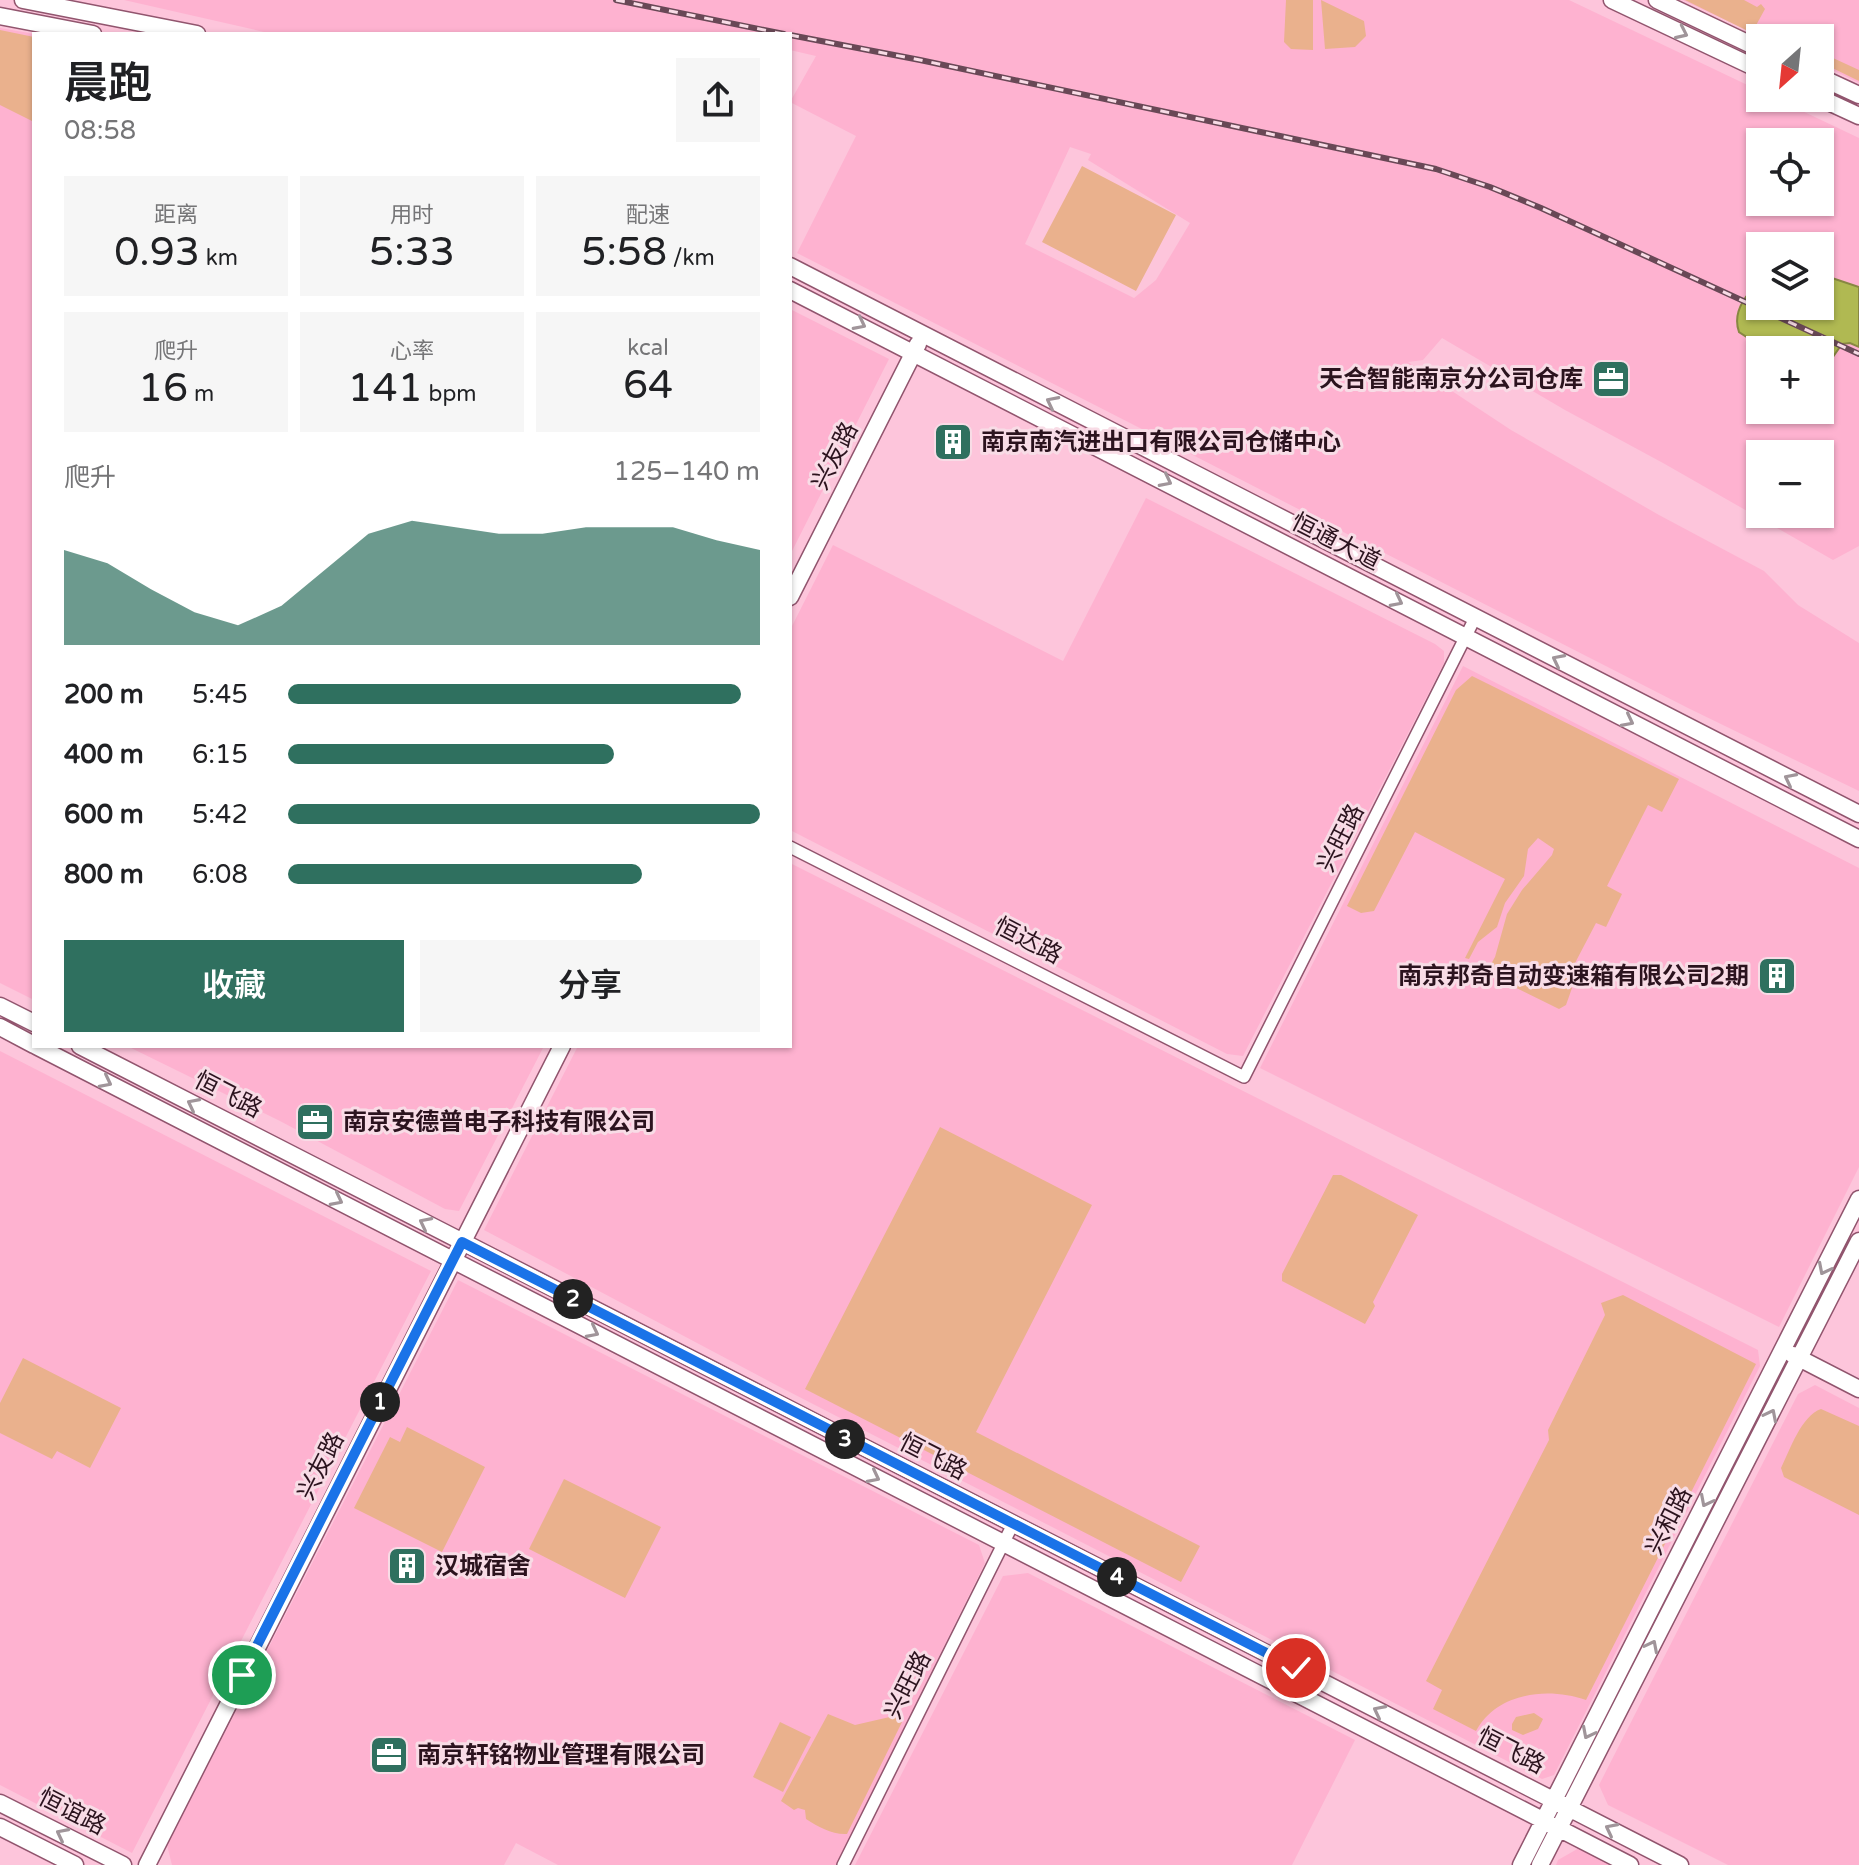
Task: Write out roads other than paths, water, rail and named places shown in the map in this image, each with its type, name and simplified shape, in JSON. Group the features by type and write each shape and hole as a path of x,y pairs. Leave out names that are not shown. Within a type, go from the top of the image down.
{"main road":[{"path":"23,0 187,32"},
{"path":"1612,0 1746,63"},
{"path":"1657,0 1746,42"},
{"path":"0,16 83,32"},
{"path":"1834,83 1859,95"},
{"path":"1834,104 1859,116"},
{"name":"恒通大道","path":"792,267 1859,814"},
{"name":"恒通大道","path":"792,291 1859,839"},
{"name":"兴友路","path":"792,593 923,335"},
{"path":"0,1006 32,1022"},
{"name":"恒飞路","path":"0,1027 32,1043"},
{"name":"恒飞路","path":"41,1048 1630,1865"},
{"name":"恒飞路","path":"84,1048 1680,1865"},
{"name":"兴友路","path":"147,1865 561,1048"},
{"name":"兴和路","path":"1562,1804 1859,1199"},
{"name":"兴和路","path":"1521,1865 1551,1825 1800,1359 1859,1241"},
{"path":"1783,1349 1859,1389"},
{"name":"恒谊路","path":"0,1803 123,1865"},
{"name":"兴和路","path":"1540,1865 1551,1825"},
{"name":"恒谊路","path":"0,1827 75,1865"}],"street":[{"name":"兴旺路","path":"1244,1077 1475,618"},
{"name":"恒达路","path":"792,848 1244,1077"},
{"name":"兴旺路","path":"843,1865 1013,1524"}],"railway":[{"path":"616,0 774,32"},
{"path":"792,35 1436,169 1541,208 1859,354"}],"place":[{"name":"天合智能南京分公司仓库","path":"1611,379"},
{"name":"南京南汽进出口有限公司仓储中心","path":"953,442"},
{"name":"南京邦奇自动变速箱有限公司2期","path":"1777,976"},
{"name":"南京安德普电子科技有限公司","path":"315,1122"},
{"name":"汉城宿舍","path":"407,1566"},
{"name":"南京轩铭物业管理有限公司","path":"389,1755"}]}
